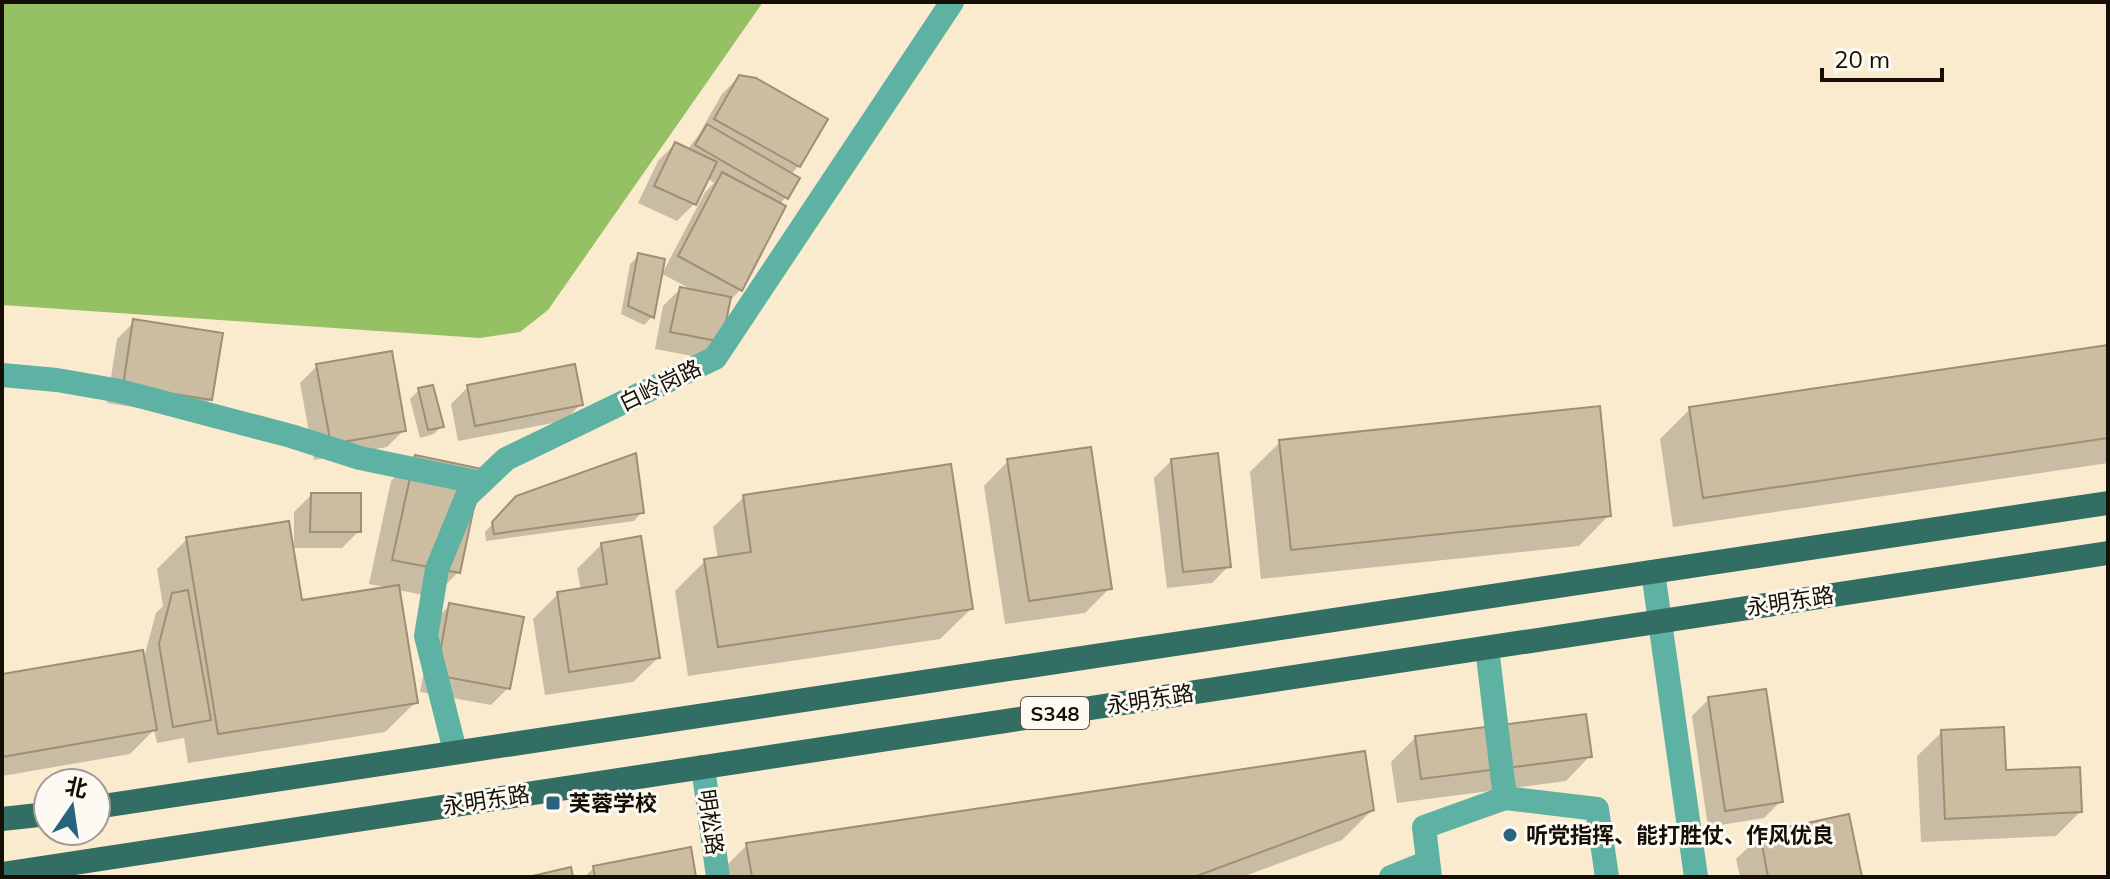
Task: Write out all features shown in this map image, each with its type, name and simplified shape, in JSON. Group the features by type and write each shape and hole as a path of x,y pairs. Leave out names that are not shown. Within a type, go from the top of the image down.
{"main road":[{"name":"S348","path":"112,805 2108,503"},
{"name":"永明东路","path":"2,874 2108,553"},
{"path":"2,819 32,816"}],"street":[{"name":"白岭岗路","path":"455,751 426,636 437,569 467,496 506,459 715,358 952,2"},
{"path":"2,375 57,380 120,391 291,436 360,458 481,483"},
{"path":"1653,572 1696,877"},
{"path":"1487,648 1505,798"},
{"name":"明松路","path":"703,767 718,877"},
{"path":"1391,877 1429,870 1424,827 1505,798 1597,809 1607,877"}],"green space":[{"path":"2,2 763,2 548,310 520,332 480,338 2,305"}],"building":[{"path":"739,75 756,78 828,119 800,167 714,119"},
{"path":"707,124 800,178 788,199 695,145"},
{"path":"675,142 717,162 696,205 654,186"},
{"path":"722,172 786,206 742,291 678,256"},
{"path":"638,253 665,259 654,318 628,306"},
{"path":"680,287 731,297 722,342 670,332"},
{"path":"133,319 223,333 212,400 123,386"},
{"path":"2108,345 2108,438 1703,498 1689,407"},
{"path":"392,351 406,431 331,444 316,364"},
{"path":"575,364 583,405 475,426 467,385"},
{"path":"433,385 444,427 428,430 418,388"},
{"path":"1600,406 1611,516 1291,550 1279,440"},
{"path":"1091,447 1112,589 1029,601 1007,459"},
{"path":"636,453 644,513 494,534 492,522 516,496"},
{"path":"1218,453 1231,567 1183,572 1171,459"},
{"path":"415,455 482,469 460,573 392,560"},
{"path":"951,464 973,609 718,647 704,559 751,552 743,495"},
{"path":"311,493 361,493 361,532 310,532"},
{"path":"289,521 302,600 399,585 418,703 218,734 186,537"},
{"path":"641,536 660,658 569,672 557,592 607,584 601,543"},
{"path":"188,590 211,720 173,727 159,644 172,593"},
{"path":"449,603 524,617 510,689 436,675"},
{"path":"143,650 157,730 2,757 2,674"},
{"path":"1766,689 1783,802 1725,811 1708,697"},
{"path":"1586,714 1592,757 1421,779 1415,736"},
{"path":"2004,727 2006,770 2080,767 2082,812 1945,819 1941,730"},
{"path":"1365,751 1374,810 1194,877 752,877 746,843"},
{"path":"1849,814 1862,877 1768,877 1760,833"},
{"path":"691,847 696,877 595,877 593,866"},
{"path":"571,867 573,877 528,877"}],"place":[{"name":"芙蓉学校","path":"553,803"},
{"name":"听党指挥、能打胜仗、作风优良","path":"1510,835"}]}
